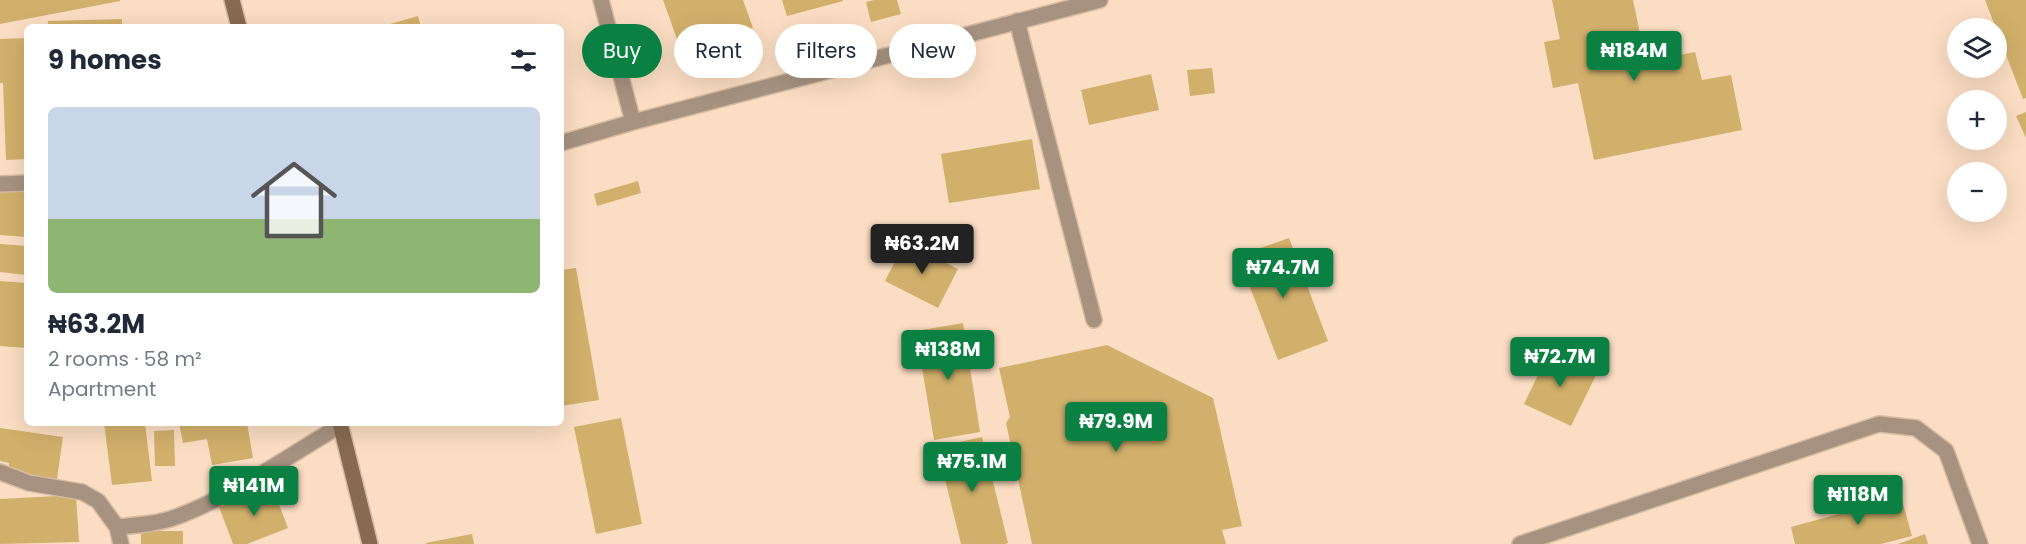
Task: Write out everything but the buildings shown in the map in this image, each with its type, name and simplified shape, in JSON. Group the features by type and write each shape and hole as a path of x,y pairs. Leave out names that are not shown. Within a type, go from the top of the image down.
{"street":[{"path":"232,0 238,24"},
{"path":"601,0 633,122"},
{"path":"564,142 1100,0"},
{"path":"1017,21 1094,320"},
{"path":"0,183 24,183"},
{"path":"1520,544 1879,424 1916,428 1946,451 1980,544"},
{"path":"117,527 147,524 176,517 226,493 337,426"},
{"path":"340,426 370,544"},
{"path":"0,472 28,483 82,492 98,501 117,527 122,544"}]}
